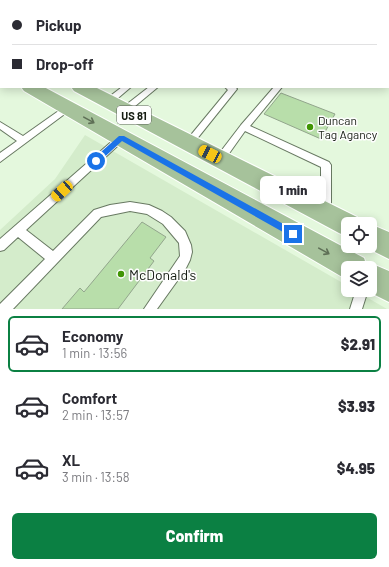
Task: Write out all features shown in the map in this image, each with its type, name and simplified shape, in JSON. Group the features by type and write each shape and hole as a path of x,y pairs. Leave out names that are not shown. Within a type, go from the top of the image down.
{"main road":[{"name":"US 81","path":"32,88 341,261"},
{"name":"US 81","path":"82,88 341,222"},
{"path":"121,138 139,137 164,144 189,143"},
{"path":"377,240 389,246"},
{"path":"377,281 389,287"}],"lane":[{"path":"117,106 126,88"},
{"path":"117,106 152,88"},
{"path":"189,143 233,89 231,88"},
{"path":"220,159 244,127 277,88"},
{"path":"0,158 67,108"},
{"path":"0,125 23,141"},
{"path":"244,127 326,165 326,214"},
{"path":"0,246 121,138"},
{"path":"4,309 98,213 117,206 136,206 154,211 165,217 185,241 186,257 150,309"},
{"path":"18,230 54,259"},
{"path":"356,309 360,297"}],"shaded area":[{"path":"85,135 341,282 341,297 366,297 387,309 0,309 0,230 55,179"}],"building":[{"name":"Duncan Tag Agancy","path":"281,93 335,114 321,139 264,114"},
{"name":"McDonald's","path":"142,222 166,237 150,258 154,261 118,309 62,309 80,288 84,292"}],"place":[{"name":"Duncan Tag Agancy","path":"310,127"},
{"name":"McDonald's","path":"121,274"}],"route":[{"path":"96,161 121,138 293,234"}]}
